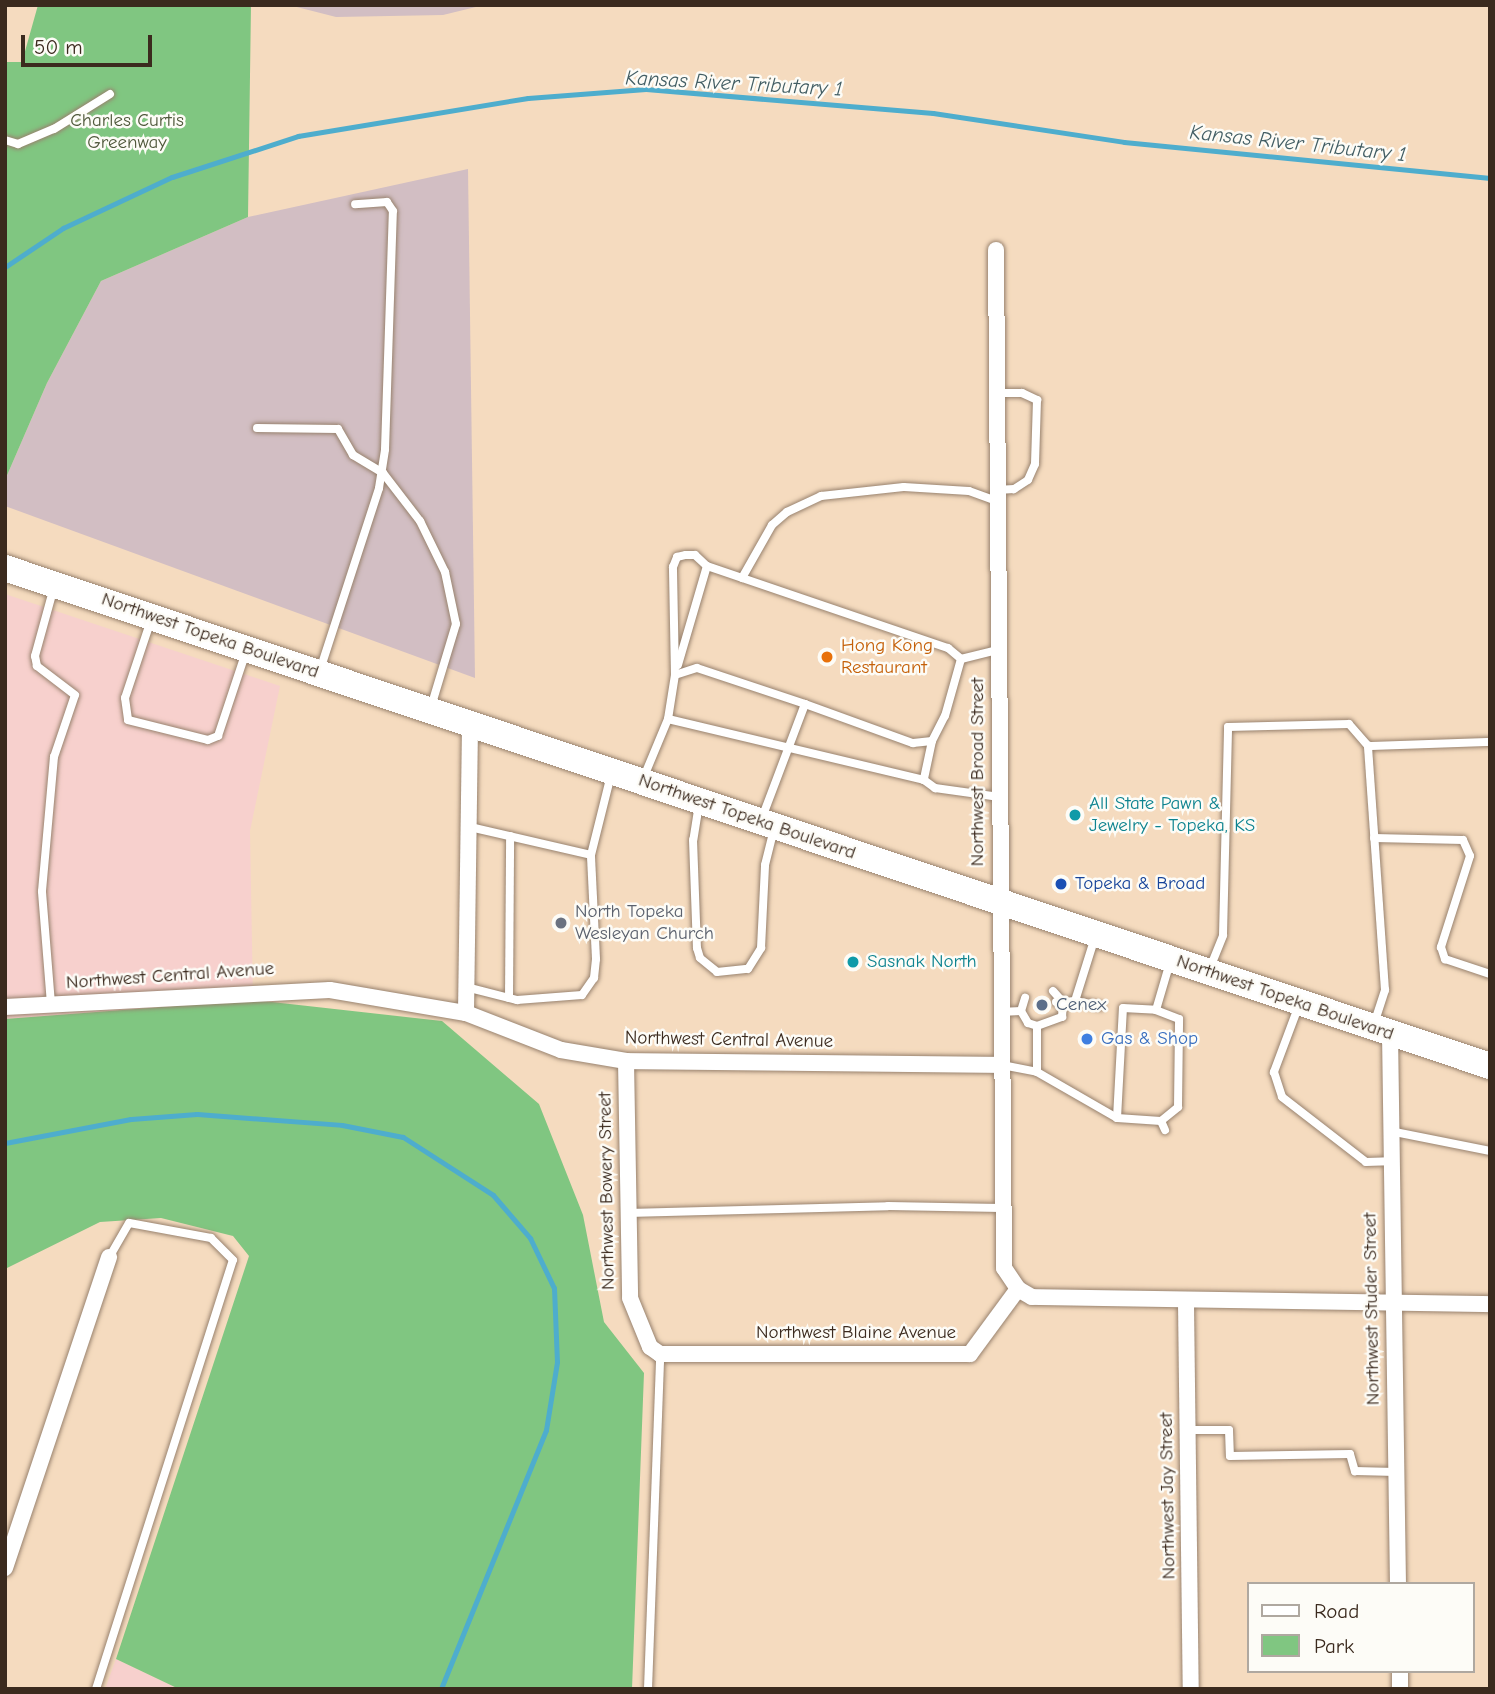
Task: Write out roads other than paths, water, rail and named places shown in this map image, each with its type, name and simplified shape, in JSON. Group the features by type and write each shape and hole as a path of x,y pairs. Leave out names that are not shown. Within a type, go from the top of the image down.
{"main road":[{"name":"Northwest Topeka Boulevard","path":"5,568 1490,1066"}],"street":[{"name":"Northwest Broad Street","path":"996,250 1000,1252 1004,1268 1018,1289"},
{"path":"466,1013 470,724"},
{"name":"Northwest Central Avenue","path":"5,1007 330,990 466,1013 561,1050 626,1061 1000,1065"},
{"name":"Northwest Studer Street","path":"1381,1030 1389,1161 1398,1582"},
{"name":"Northwest Bowery Street","path":"626,1061 630,1298 650,1348 660,1354"},
{"path":"5,1568 109,1257"},
{"path":"1018,1289 1031,1297 1185,1303 1490,1304"},
{"name":"Northwest Blaine Avenue","path":"660,1354 970,1354 1018,1289"},
{"name":"Northwest Jay Street","path":"1185,1303 1191,1689"}],"lane":[{"path":"5,139 18,144 54,129 110,94"},
{"path":"319,673 383,472 393,211 387,202 355,204"},
{"path":"742,578 772,525 787,512 821,496 904,487 969,491 997,496 1028,480 1035,464 1037,400 1022,393 997,393"},
{"path":"257,428 332,427 342,433 353,455 383,472 420,521 445,572 454,604 454,639 430,710"},
{"path":"675,675 673,567 677,557 687,555 695,555 707,566 948,648 961,659"},
{"path":"642,782 668,719 675,675 707,566"},
{"path":"51,1004 42,891 54,757 75,695 37,666 35,656 55,584"},
{"path":"152,617 125,698 128,720 208,740 218,737 247,649"},
{"path":"961,659 998,650"},
{"path":"924,780 932,741 945,716 961,659"},
{"path":"675,675 696,668 913,743 932,741"},
{"path":"699,801 692,840 697,948 700,958 717,972 748,969 761,948 768,824 805,704"},
{"path":"668,719 924,780 935,788 999,796"},
{"path":"1209,972 1223,935 1228,727 1349,724 1368,746 1385,990 1381,1030"},
{"path":"1368,746 1490,741"},
{"path":"466,987 509,998 582,995 594,978 591,855 612,771"},
{"path":"470,827 591,855"},
{"path":"509,998 510,836"},
{"path":"1374,838 1463,840 1470,856 1441,947 1445,959 1490,974"},
{"path":"1075,1001 1096,934"},
{"path":"1156,1010 1171,959"},
{"path":"1025,998 1024,1010 1028,1023 1037,1026 1062,1017 1060,1002 1053,991"},
{"path":"1060,1002 1075,1001 1101,1006"},
{"path":"1300,1003 1274,1072 1282,1097 1366,1163 1389,1161"},
{"path":"1000,1065 1037,1072 1118,1118 1161,1121 1178,1107 1179,1019 1156,1010 1123,1008 1118,1118"},
{"path":"1000,1012 1024,1010"},
{"path":"1037,1026 1037,1072"},
{"path":"1161,1121 1165,1130"},
{"path":"1388,1131 1490,1151"},
{"path":"628,1213 888,1206 1001,1208"},
{"path":"96,1689 233,1259 211,1238 130,1223 109,1257"},
{"path":"648,1689 660,1354"},
{"path":"1188,1430 1229,1430 1230,1456 1350,1454 1355,1471 1396,1472"}],"waterway":[{"name":"Kansas River Tributary 1","path":"5,267 63,228 172,177 298,136 528,98 646,89 933,113 1124,142 1490,178"},
{"path":"5,1143 131,1119 197,1114 342,1125 403,1137 493,1195 530,1238 554,1288 557,1362 546,1430 441,1689"}],"place":[{"name":"Hong Kong Restaurant","path":"827,657"},
{"name":"All State Pawn & Jewelry - Topeka, KS","path":"1075,815"},
{"name":"Topeka & Broad","path":"1061,884"},
{"name":"North Topeka Wesleyan Church","path":"561,923"},
{"name":"Sasnak North","path":"853,962"},
{"name":"Cenex","path":"1042,1005"},
{"name":"Gas & Shop","path":"1087,1039"}],"park label":[{"name":"Charles Curtis Greenway","path":"127,132"}]}
